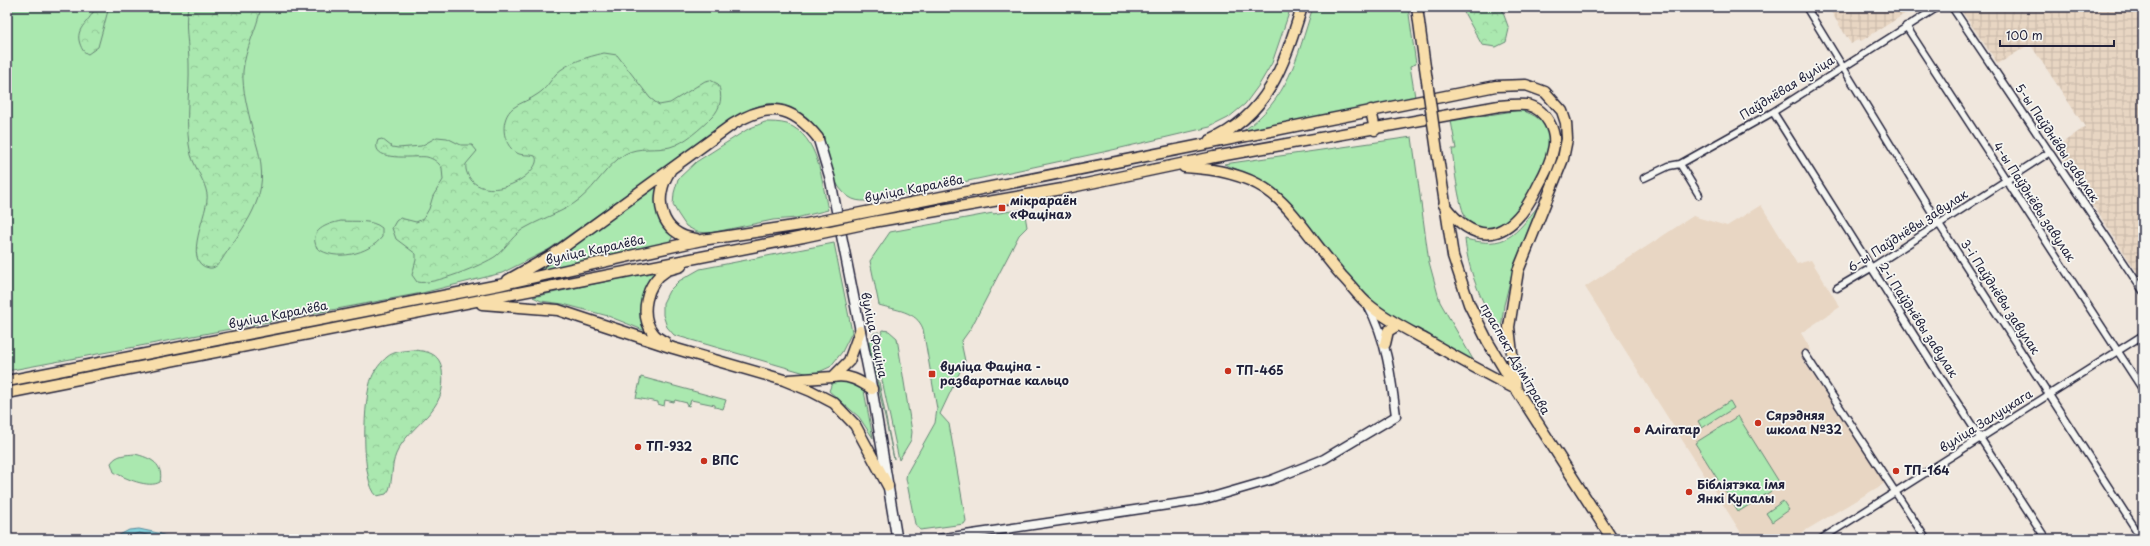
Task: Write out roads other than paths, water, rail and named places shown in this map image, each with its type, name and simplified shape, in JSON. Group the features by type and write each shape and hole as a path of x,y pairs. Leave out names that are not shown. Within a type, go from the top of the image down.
{"main road":[{"path":"1190,148 1229,130 1245,120 1257,108 1284,64 1302,7"},
{"name":"праспект Дзімітрава","path":"1417,7 1444,205 1453,256 1469,304 1488,342 1516,389 1612,539"},
{"path":"1190,148 1371,110 1496,86 1526,85 1545,92 1562,110 1566,123 1567,139 1562,159 1518,271 1513,294 1509,327 1516,389"},
{"path":"1168,167 1514,105 1527,105 1544,114 1554,135 1554,149 1550,162 1530,203 1509,227 1492,234 1473,232 1459,223 1444,205"},
{"path":"499,285 554,254 674,166 733,124 752,113 763,110 775,110 795,117 804,122 818,138"},
{"path":"1371,110 1375,130"},
{"name":"вуліца Фаціна","path":"818,138 830,178 872,389 897,539"},
{"name":"вуліца Каралёва","path":"7,381 499,285 702,240 801,225 1190,148"},
{"path":"674,166 664,180 660,192 661,206 666,222 677,233 686,238 702,240"},
{"path":"1168,167 1210,169 1234,174 1262,186 1282,201 1305,227 1332,264 1368,304 1398,325 1516,389"},
{"name":"вуліца Каралёва","path":"7,393 470,303 873,222 1062,189 1168,167"},
{"path":"673,348 653,334 647,324 645,314 646,300 655,281 665,272 707,256"},
{"path":"470,303 558,310 673,348 784,380 834,403 855,425 888,486"},
{"path":"1385,344 1388,331 1398,325"},
{"path":"833,377 849,361 860,331"},
{"path":"784,380 833,377 841,375 858,380 872,389"}],"street":[{"name":"3-і Паўднёвы завулак","path":"1806,7 1939,224 2050,394 2142,539"},
{"name":"Паўднёвая вуліца","path":"1644,178 1669,166 1680,164 1773,112 1938,7"},
{"name":"5-ы Паўднёвы завулак","path":"1952,7 2143,291"},
{"name":"4-ы Паўднёвы завулак","path":"1906,26 2143,390"},
{"name":"2-і Паўднёвы завулак","path":"1773,112 2045,539"},
{"name":"6-ы Паўднёвы завулак","path":"1837,288 1871,268 2050,152"},
{"path":"1680,164 1699,195"},
{"path":"938,539 1202,500 1271,480 1324,459 1396,416 1385,344 1378,323 1368,304"},
{"name":"вуліца Залуцкага","path":"1821,539 1896,493 1980,437 2143,335"},
{"path":"1805,354 1926,539"}],"water":[{"path":"139,529 158,533 173,539 112,539 129,530"}],"place":[{"name":"мікрараён «Фаціна»","path":"1002,208"},
{"name":"ТП-465","path":"1228,371"},
{"name":"вуліца Фаціна - разваротнае кальцо","path":"932,374"},
{"name":"Сярэдняя школа №32","path":"1758,423"},
{"name":"Алігатар","path":"1637,430"},
{"name":"ТП-932","path":"638,447"},
{"name":"ВПС","path":"704,461"},
{"name":"ТП-164","path":"1896,471"},
{"name":"Бібліятэка імя Янкі Купалы","path":"1689,492"}]}
